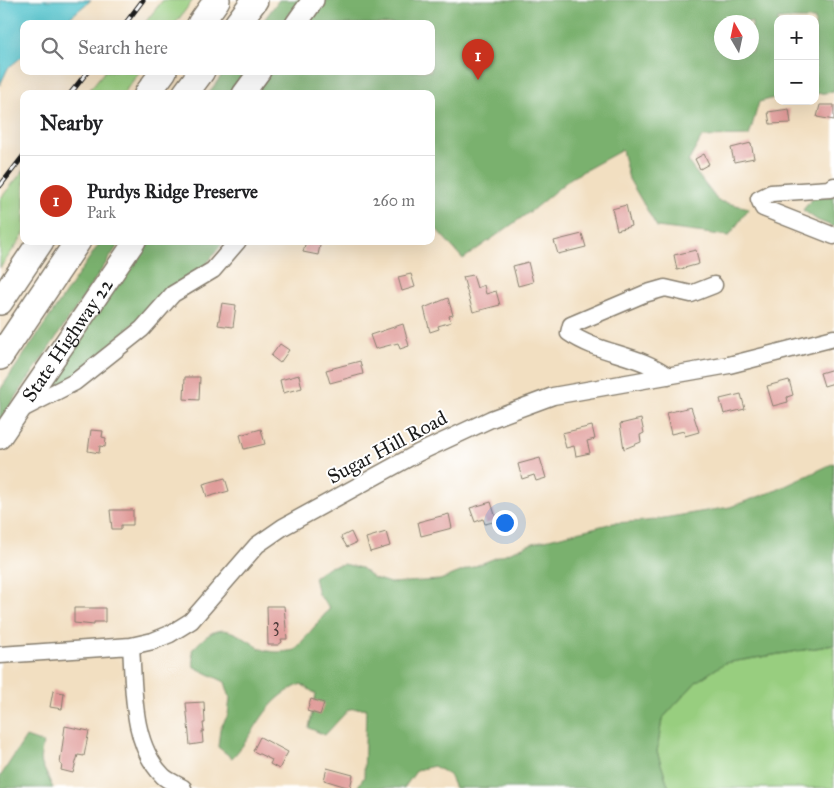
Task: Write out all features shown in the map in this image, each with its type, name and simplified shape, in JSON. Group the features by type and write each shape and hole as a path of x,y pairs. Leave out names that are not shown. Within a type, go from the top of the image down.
{"highway":[{"path":"203,20 217,0"},
{"path":"241,20 255,0"},
{"path":"150,90 161,75"},
{"path":"188,90 199,75"},
{"path":"0,302 38,245"},
{"path":"0,357 75,245"}],"main road":[{"path":"299,20 313,0"},
{"path":"246,90 257,75"},
{"name":"State Highway 22","path":"0,438 132,245"}],"street":[{"path":"834,186 830,188 771,193 759,199 763,208 834,236"},
{"path":"18,412 75,382 142,329 173,294 213,270 235,245"},
{"path":"668,376 654,365 581,341 569,333 571,325 644,294 665,288 691,294 714,285"},
{"name":"Sugar Hill Road","path":"0,655 131,646 153,641 191,621 257,545 283,527 418,453 530,403 553,396 729,365 834,338"},
{"path":"131,646 135,703 148,755 164,777 183,788"}],"green space":[{"path":"163,0 193,0 178,20 147,20"},
{"path":"279,0 300,0 285,20 264,20"},
{"path":"319,0 834,0 834,92 819,94 819,15 774,15 774,98 759,102 749,136 702,137 688,162 718,201 749,208 729,236 657,227 629,179 622,150 571,178 531,211 463,259 435,228 435,90 251,90 262,75 435,75 435,20 305,20"},
{"path":"102,75 137,75 126,90 89,90"},
{"path":"222,75 242,75 231,90 211,90"},
{"path":"20,175 20,240 0,268 0,199"},
{"path":"834,196 834,227 817,220 803,210 813,198"},
{"path":"98,245 118,245 0,421 0,390"},
{"path":"136,245 221,245 205,266 151,308 72,378 31,401"},
{"path":"834,463 834,645 725,663 696,682 662,719 657,752 669,788 455,788 449,775 434,766 417,770 404,788 357,788 364,777 366,708 349,709 325,735 309,728 316,694 301,684 277,699 232,758 218,747 220,729 228,715 230,698 225,682 194,667 192,650 211,633 223,630 230,631 264,650 279,652 295,650 330,608 318,594 314,577 328,567 344,564 361,568 374,578 390,583 440,580 533,543 613,523 646,521 730,507 777,490"},
{"path":"834,645 834,788 669,788 657,752 662,719 696,682 725,663"},
{"path":"26,737 43,743 40,760 53,788 0,788 0,777"}],"water":[{"path":"0,0 91,0 67,20 20,20 20,58 8,68 0,85"}],"building":[{"path":"820,105 834,105 834,120 817,117"},
{"path":"789,109 791,123 770,124 768,112"},
{"path":"751,143 754,158 734,162 731,148"},
{"path":"704,154 709,164 700,169 695,159"},
{"path":"626,205 631,226 617,230 612,209"},
{"path":"582,234 586,247 558,254 554,241"},
{"path":"305,245 320,245 318,255 303,252"},
{"path":"696,250 699,264 677,270 674,255"},
{"path":"528,262 533,282 518,286 513,266"},
{"path":"411,274 415,287 402,291 398,277"},
{"path":"473,275 477,288 484,285 486,294 496,291 500,305 473,312 463,277"},
{"path":"448,298 453,315 449,316 451,322 438,326 439,329 430,332 424,308"},
{"path":"222,303 236,305 233,327 218,325"},
{"path":"403,324 409,346 400,349 398,343 375,349 370,335"},
{"path":"280,344 289,350 280,363 271,356"},
{"path":"360,361 363,374 330,383 326,370"},
{"path":"834,370 834,383 824,386 820,373"},
{"path":"299,375 302,388 283,393 280,380"},
{"path":"185,377 200,377 199,400 184,399"},
{"path":"789,380 793,395 787,397 788,402 773,406 767,386"},
{"path":"741,394 745,409 724,414 720,399"},
{"path":"691,407 699,432 685,436 684,431 671,434 666,413"},
{"path":"641,419 644,433 640,435 641,442 624,449 620,424"},
{"path":"592,426 595,439 587,441 590,453 576,456 574,446 566,448 562,433"},
{"path":"261,429 265,444 244,449 240,435"},
{"path":"91,430 103,431 102,437 106,438 105,447 100,446 99,453 88,451"},
{"path":"540,458 546,478 536,481 534,475 522,479 518,464"},
{"path":"225,478 229,491 207,497 203,484"},
{"path":"491,502 497,521 485,524 483,519 475,522 470,508"},
{"path":"110,510 133,510 133,525 121,525 121,529 112,529"},
{"path":"449,514 452,528 421,536 418,522"},
{"path":"351,532 356,543 347,547 341,537"},
{"path":"386,532 390,546 370,552 366,538"},
{"path":"267,606 284,606 287,639 281,639 282,642 278,645 268,645"},
{"path":"74,608 105,608 105,622 94,622 94,625 74,623"},
{"path":"53,691 64,693 62,709 50,707"},
{"path":"311,699 324,703 320,715 307,711"},
{"path":"204,702 205,723 203,723 204,731 202,731 203,743 190,745 186,703"},
{"path":"65,726 89,731 84,756 78,755 73,773 61,770 62,765 60,764"},
{"path":"260,737 288,752 279,769 270,764 272,760 253,751"},
{"path":"327,768 353,775 350,788 324,780"}],"railway":[{"path":"128,20 143,0"},
{"path":"73,90 85,75"},
{"path":"0,186 20,160"}],"place":[{"name":"Purdys Ridge Preserve","path":"478,80"}]}
